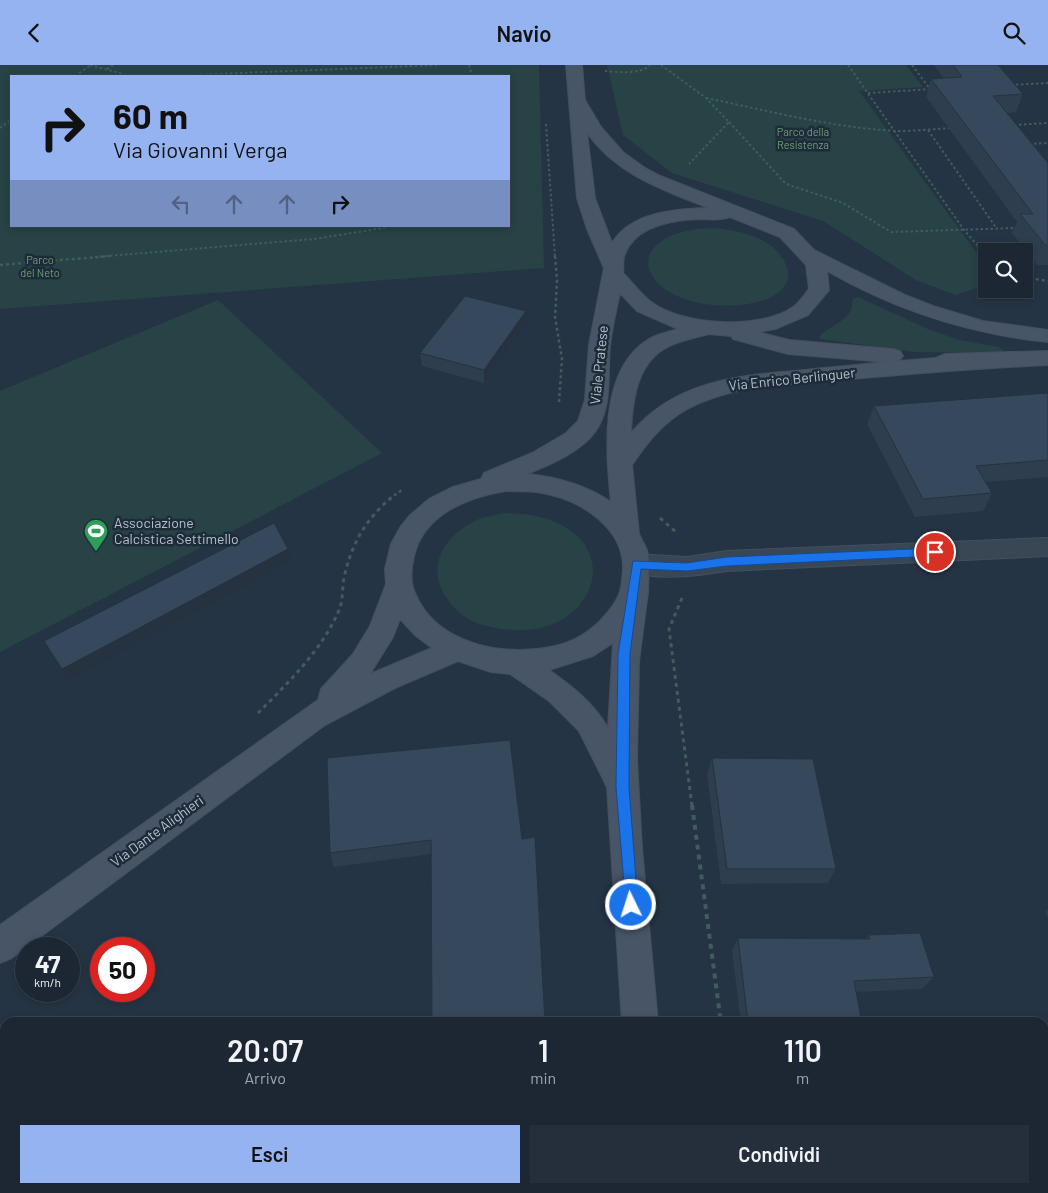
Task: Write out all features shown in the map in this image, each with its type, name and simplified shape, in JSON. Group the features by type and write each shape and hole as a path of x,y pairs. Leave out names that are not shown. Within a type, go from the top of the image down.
{"main road":[{"name":"Viale Pratese","path":"574,65 579,103 584,187 592,217 614,272 628,295 648,310 684,325 706,329 729,330 770,325 802,311 819,291 820,267 814,256 787,233 652,179 632,169 598,138 579,103"},
{"name":"Viale Pratese","path":"457,495 560,448 584,431 596,408 604,315 614,272 615,255 622,241 635,230 653,221 697,213 722,213 746,217"},
{"path":"814,256 919,310 990,329 1048,336"},
{"name":"Viale Pratese","path":"626,534 621,463 621,413 626,382 634,364 656,345 672,338 706,329"},
{"name":"Via Enrico Berlinguer","path":"729,330 788,347 962,362"},
{"name":"Via Enrico Berlinguer","path":"621,463 642,435 663,415 706,391 737,383 962,362 1048,358"},
{"path":"632,599 614,626 584,647 555,657 516,663 485,659 458,650 430,633 409,611 399,585 399,564 405,543 417,524 429,513 457,495 496,484 520,482 552,486 583,496 608,513 626,534 634,551 636,564 632,599 624,654 623,787 640,1017"},
{"name":"Via Dante Alighieri","path":"315,716 363,662 383,629 399,585"},
{"name":"Via Dante Alighieri","path":"0,946 315,716 370,685 418,664 458,650"},
{"path":"516,663 559,693 588,723 623,787"}],"street":[{"path":"636,564 687,567 727,561 1048,547"}],"path":[{"path":"76,75 91,65 126,75"},
{"path":"106,70 113,65"},
{"path":"190,75 439,65"},
{"path":"600,71 624,73 647,68 650,65"},
{"path":"661,65 706,98 786,184 843,203 891,232 966,232 1023,228"},
{"path":"848,65 966,232 978,246"},
{"path":"912,65 931,89"},
{"path":"1009,85 1048,83"},
{"path":"868,93 940,89"},
{"path":"706,98 799,118 894,131 955,128"},
{"path":"1010,119 1015,125"},
{"path":"546,122 557,280 555,317 562,359 559,404"},
{"path":"686,167 729,122"},
{"path":"1016,131 1011,125 1048,124"},
{"path":"928,129 998,230"},
{"path":"1032,151 1027,144 1048,143"},
{"path":"0,265 314,239 390,227"},
{"path":"1033,278 1048,281"},
{"path":"253,718 294,678 322,642 340,608 344,579 355,539 367,519 384,502 405,488"},
{"path":"659,517 680,535"},
{"path":"684,593 669,629 720,1017"}],"green space":[{"name":"Parco del Neto","path":"0,65 539,65 544,268 0,309"},
{"name":"Parco della Resistenza","path":"607,65 906,65 923,87 859,91 978,255 978,288 955,295 916,280 823,221 672,173 623,135"},
{"path":"713,228 732,230 752,236 770,245 777,251 783,259 788,277 781,290 765,300 743,305 718,305 693,301 671,293 655,280 649,270 648,262 649,255 656,245 670,236 679,233"},
{"path":"858,297 928,329 959,340 999,347 1006,353 915,352 820,339 819,337 823,333 848,314 851,310 853,299"},
{"name":"Associazione Calcistica Settimello","path":"218,300 382,453 0,652 0,391"},
{"path":"505,513 547,519 575,534 590,555 592,577 584,599 565,617 538,628 503,629 487,626 476,623 461,614 449,601 441,588 438,562 443,549 452,538 479,519"}],"building":[{"path":"953,65 998,65 1023,94 993,96 1048,163 1048,246 1046,246 1020,214 1033,214 931,79 962,77"},
{"path":"465,296 526,311 484,370 420,353"},
{"path":"1048,393 1048,460 976,466 992,493 923,499 874,406"},
{"path":"274,523 288,549 62,669 44,641"},
{"path":"510,740 522,839 535,837 545,1017 432,1017 431,840 330,853 327,758"},
{"path":"712,758 813,759 836,869 727,869"},
{"path":"920,933 934,977 854,981 861,1017 747,1017 738,938 870,939 869,935"}],"place":[{"name":"Associazione Calcistica Settimello","path":"96,552"}],"route":[{"path":"631,905 623,787 624,654 636,564 687,567 727,561 935,552"}]}
